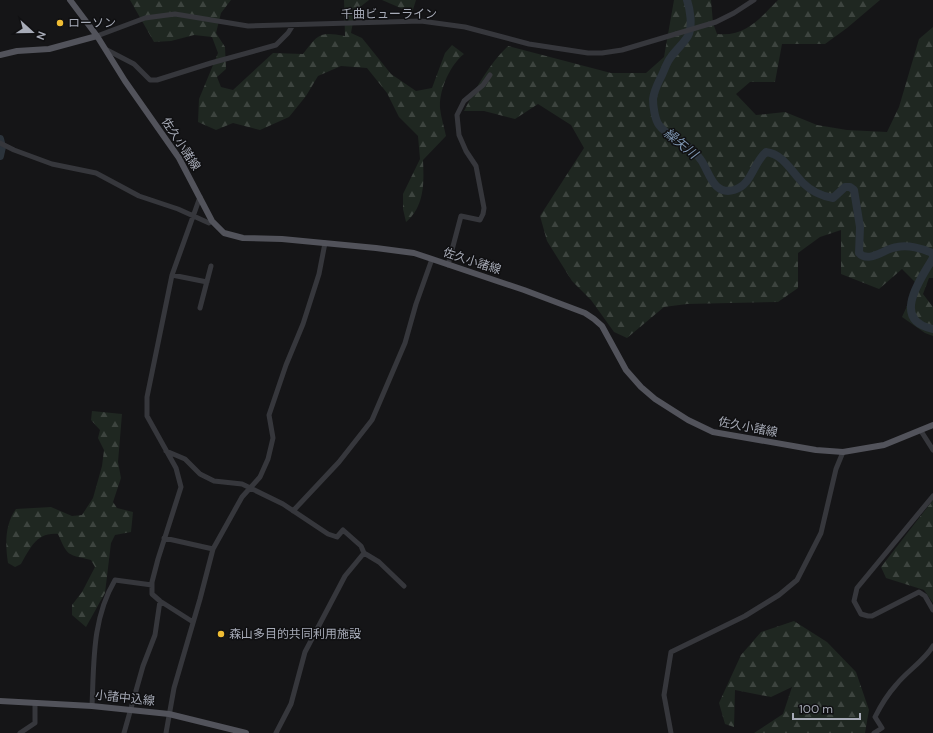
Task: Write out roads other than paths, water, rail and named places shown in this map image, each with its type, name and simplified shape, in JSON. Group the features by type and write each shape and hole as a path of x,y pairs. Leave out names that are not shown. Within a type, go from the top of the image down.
{"main road":[{"name":"佐久小諸線","path":"70,0 107,50 126,81 179,158 212,221 224,232 234,237 325,243 398,250 432,259 530,292 594,318 607,334 626,370 655,399 700,426 730,436 816,450 842,452 872,448 933,426"},
{"path":"0,55 16,51 49,49 97,36"},
{"name":"小諸中込線","path":"0,701 92,706 169,714 246,733"}],"street":[{"name":"千曲ビューライン","path":"97,36 145,18 167,14 192,16 248,26 421,21 448,24 529,44 588,53 622,50 716,22 734,13 754,0"},
{"path":"107,50 134,64 150,80 157,80 276,45 288,33 293,25"},
{"path":"448,265 461,216 480,220 484,208 476,166 466,151 459,135 457,115 464,101 483,85 490,75"},
{"path":"0,143 14,150 52,164 96,173 139,196 178,209 209,223 212,221"},
{"path":"193,622 160,601 152,594 152,585 164,538 181,487 179,474 147,416 147,397 172,275 200,197"},
{"path":"166,733 175,683 213,549 242,497 260,477 268,459 273,438 269,415 286,365 303,324 319,274 325,243"},
{"path":"293,511 339,462 372,420 405,343 416,304 432,259"},
{"path":"200,308 211,266"},
{"path":"172,275 207,282"},
{"path":"921,431 933,450"},
{"path":"166,451 185,459 200,474 214,481 235,482 250,487 283,504 328,534 337,537 344,530 361,546 364,553 379,562 404,586"},
{"path":"672,733 664,695 671,652 745,616 779,595 797,580 821,533 836,469 842,452"},
{"path":"933,496 892,548 860,582 854,595 854,601 861,614 868,616 872,616 919,592 925,596 933,610"},
{"path":"164,538 213,549"},
{"path":"276,733 291,704 308,645 345,576 364,553"},
{"path":"92,706 95,638 103,605 109,590 115,580 152,585"},
{"path":"124,733 132,710 143,666 155,636 160,601"},
{"path":"874,733 882,728 875,717 882,701 896,684 926,655 933,646"},
{"path":"20,733 34,723 35,703"}],"waterway":[{"name":"繰矢川","path":"687,0 690,18 690,32 666,65 654,94 654,109 656,120 663,130 696,154 716,186 727,191 740,187 749,179 758,162 766,152 772,153 782,160 806,186 824,196 833,198 845,187 850,187 854,190 860,227 859,253 863,256 872,256 901,246 915,247 932,253 933,256"},
{"path":"0,139 2,147 0,156"},
{"name":"繰矢川","path":"933,258 916,287 912,298 911,308 913,317 920,324 933,329"}],"place":[{"name":"ローソン","path":"60,23"},
{"name":"森山多目的共同利用施設","path":"221,634"}]}
